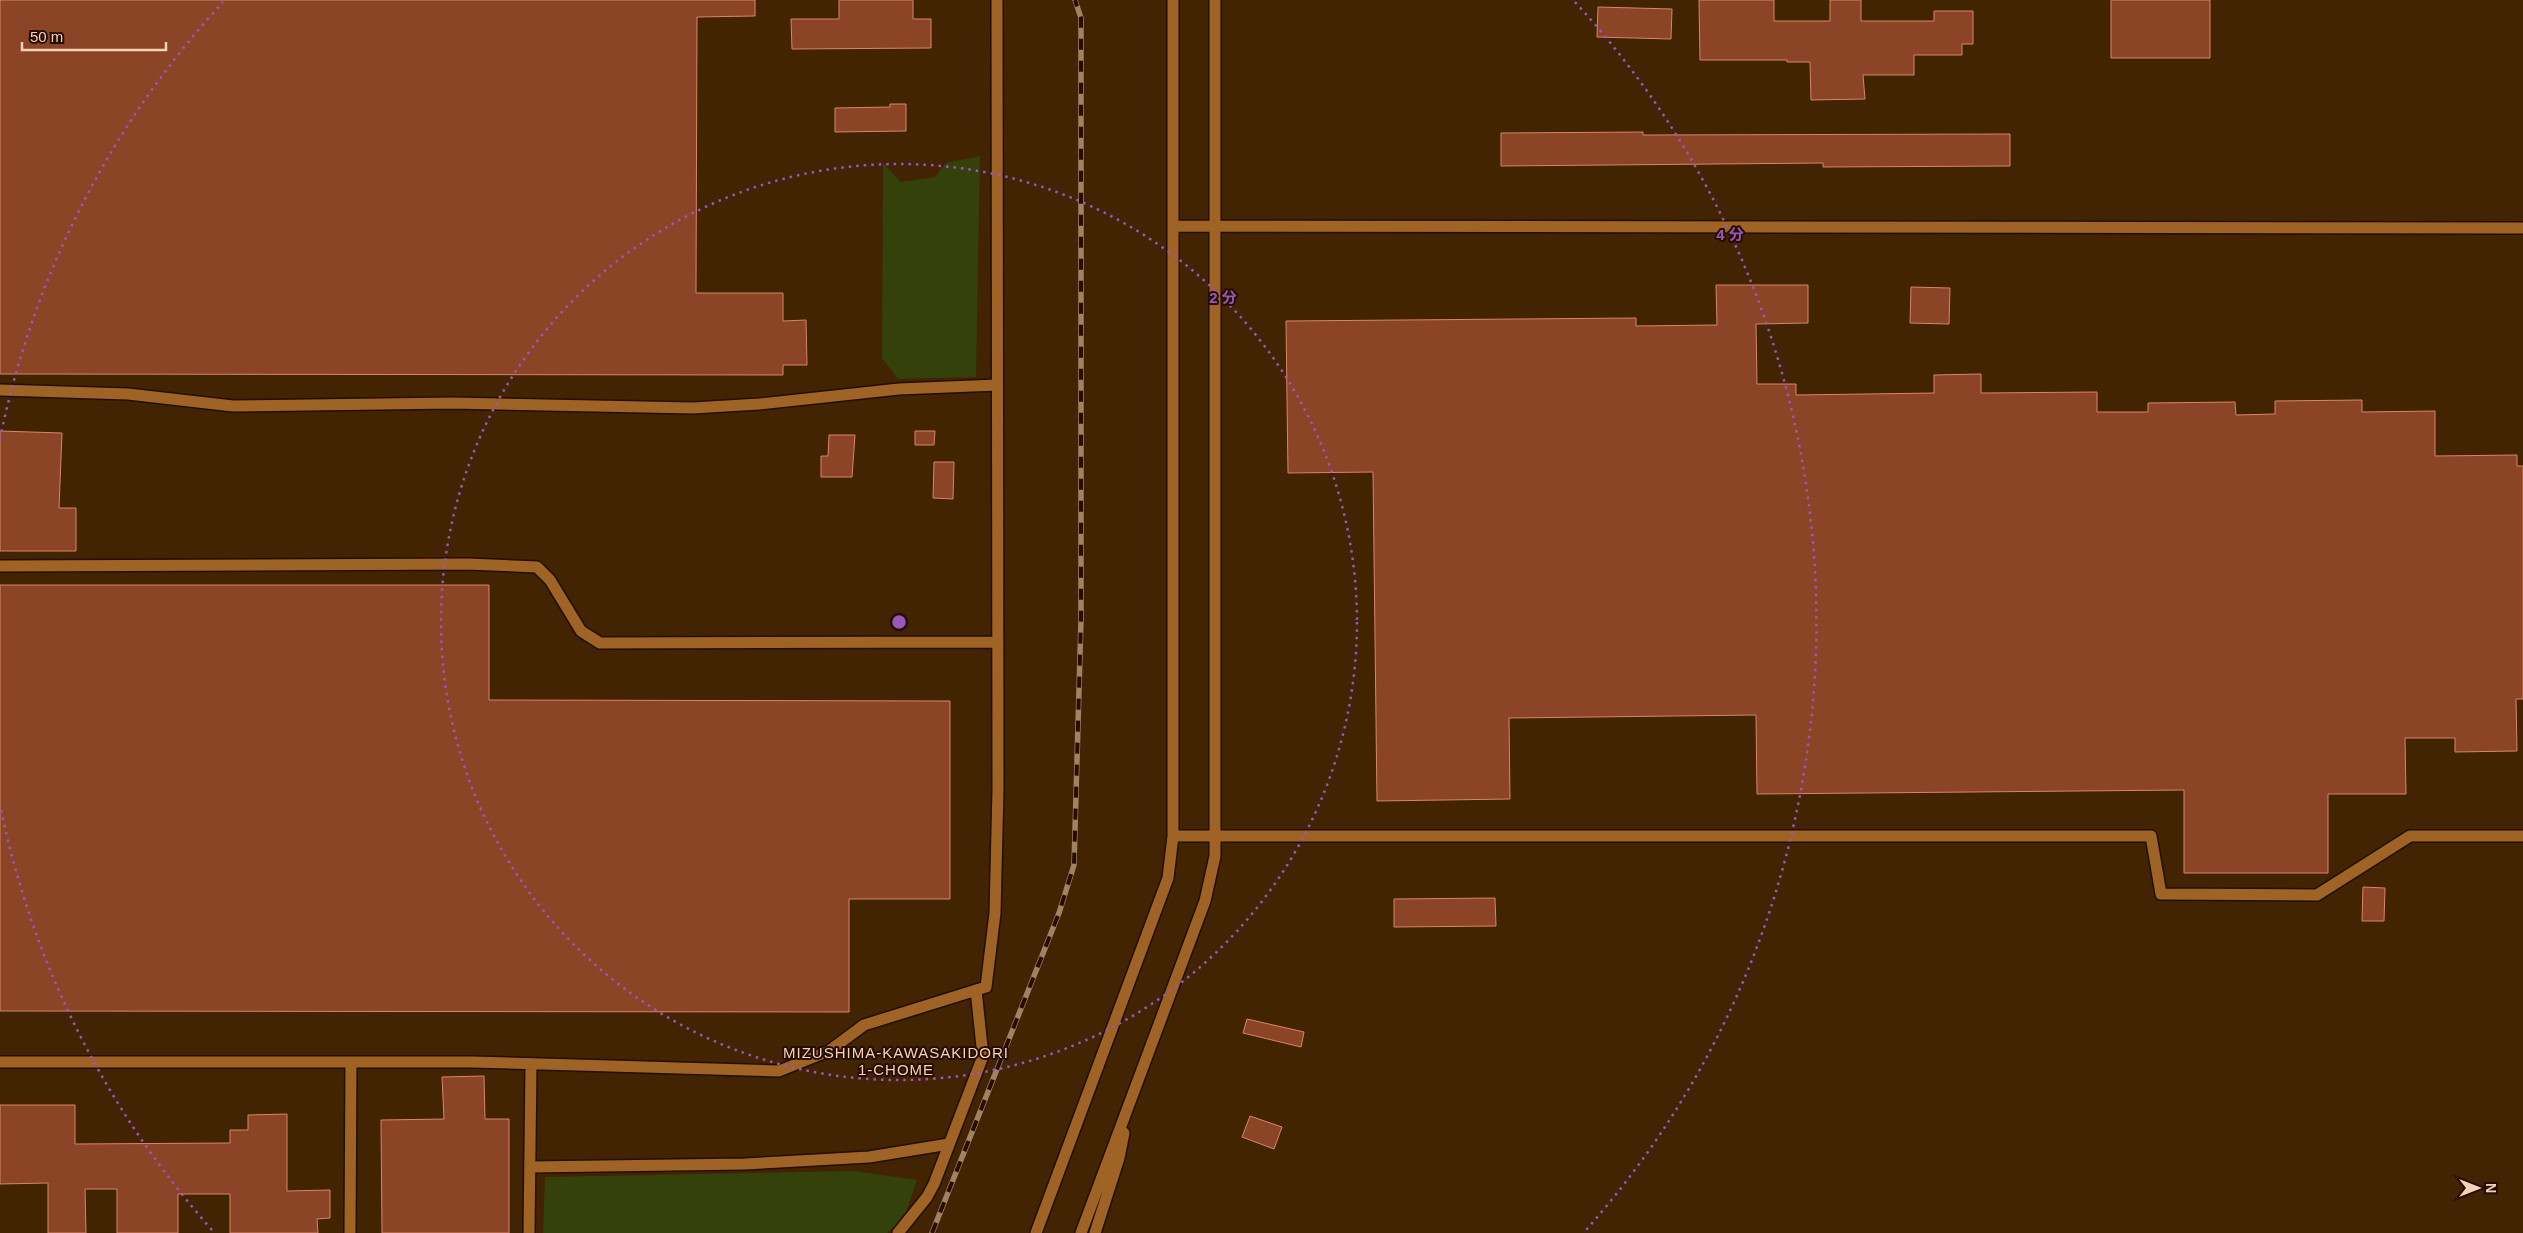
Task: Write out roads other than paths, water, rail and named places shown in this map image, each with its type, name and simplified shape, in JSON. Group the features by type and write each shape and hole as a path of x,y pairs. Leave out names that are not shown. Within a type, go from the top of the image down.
{"lane":[{"path":"0,1062 531,1064 779,1071 829,1051 864,1025 986,987 995,913 998,789 997,0"},
{"path":"1036,1233 1168,878 1173,836 1173,0"},
{"path":"1081,1233 1205,901 1211,877 1215,835 1215,0"},
{"path":"1173,226 2523,228"},
{"path":"0,390 128,394 233,406 453,403 693,408 759,404 899,388 997,385"},
{"path":"0,566 468,564 536,568 550,580 581,631 600,643 998,642"},
{"path":"1173,836 2151,836 2160,894 2317,895 2410,836 2523,836"},
{"path":"898,1233 931,1191 983,1056 976,990"},
{"path":"350,1233 352,1062"},
{"path":"529,1233 531,1064"},
{"path":"1095,1233 1120,1158 1130,1101"},
{"path":"530,1167 745,1164 821,1160 869,1157 949,1144"}],"railway":[{"path":"932,1233 1059,913 1074,865 1081,620 1081,18 1075,0"}],"district":[{"name":"MIZUSHIMA-KAWASAKIDORI 1-CHOME","path":"896,1062"}]}
